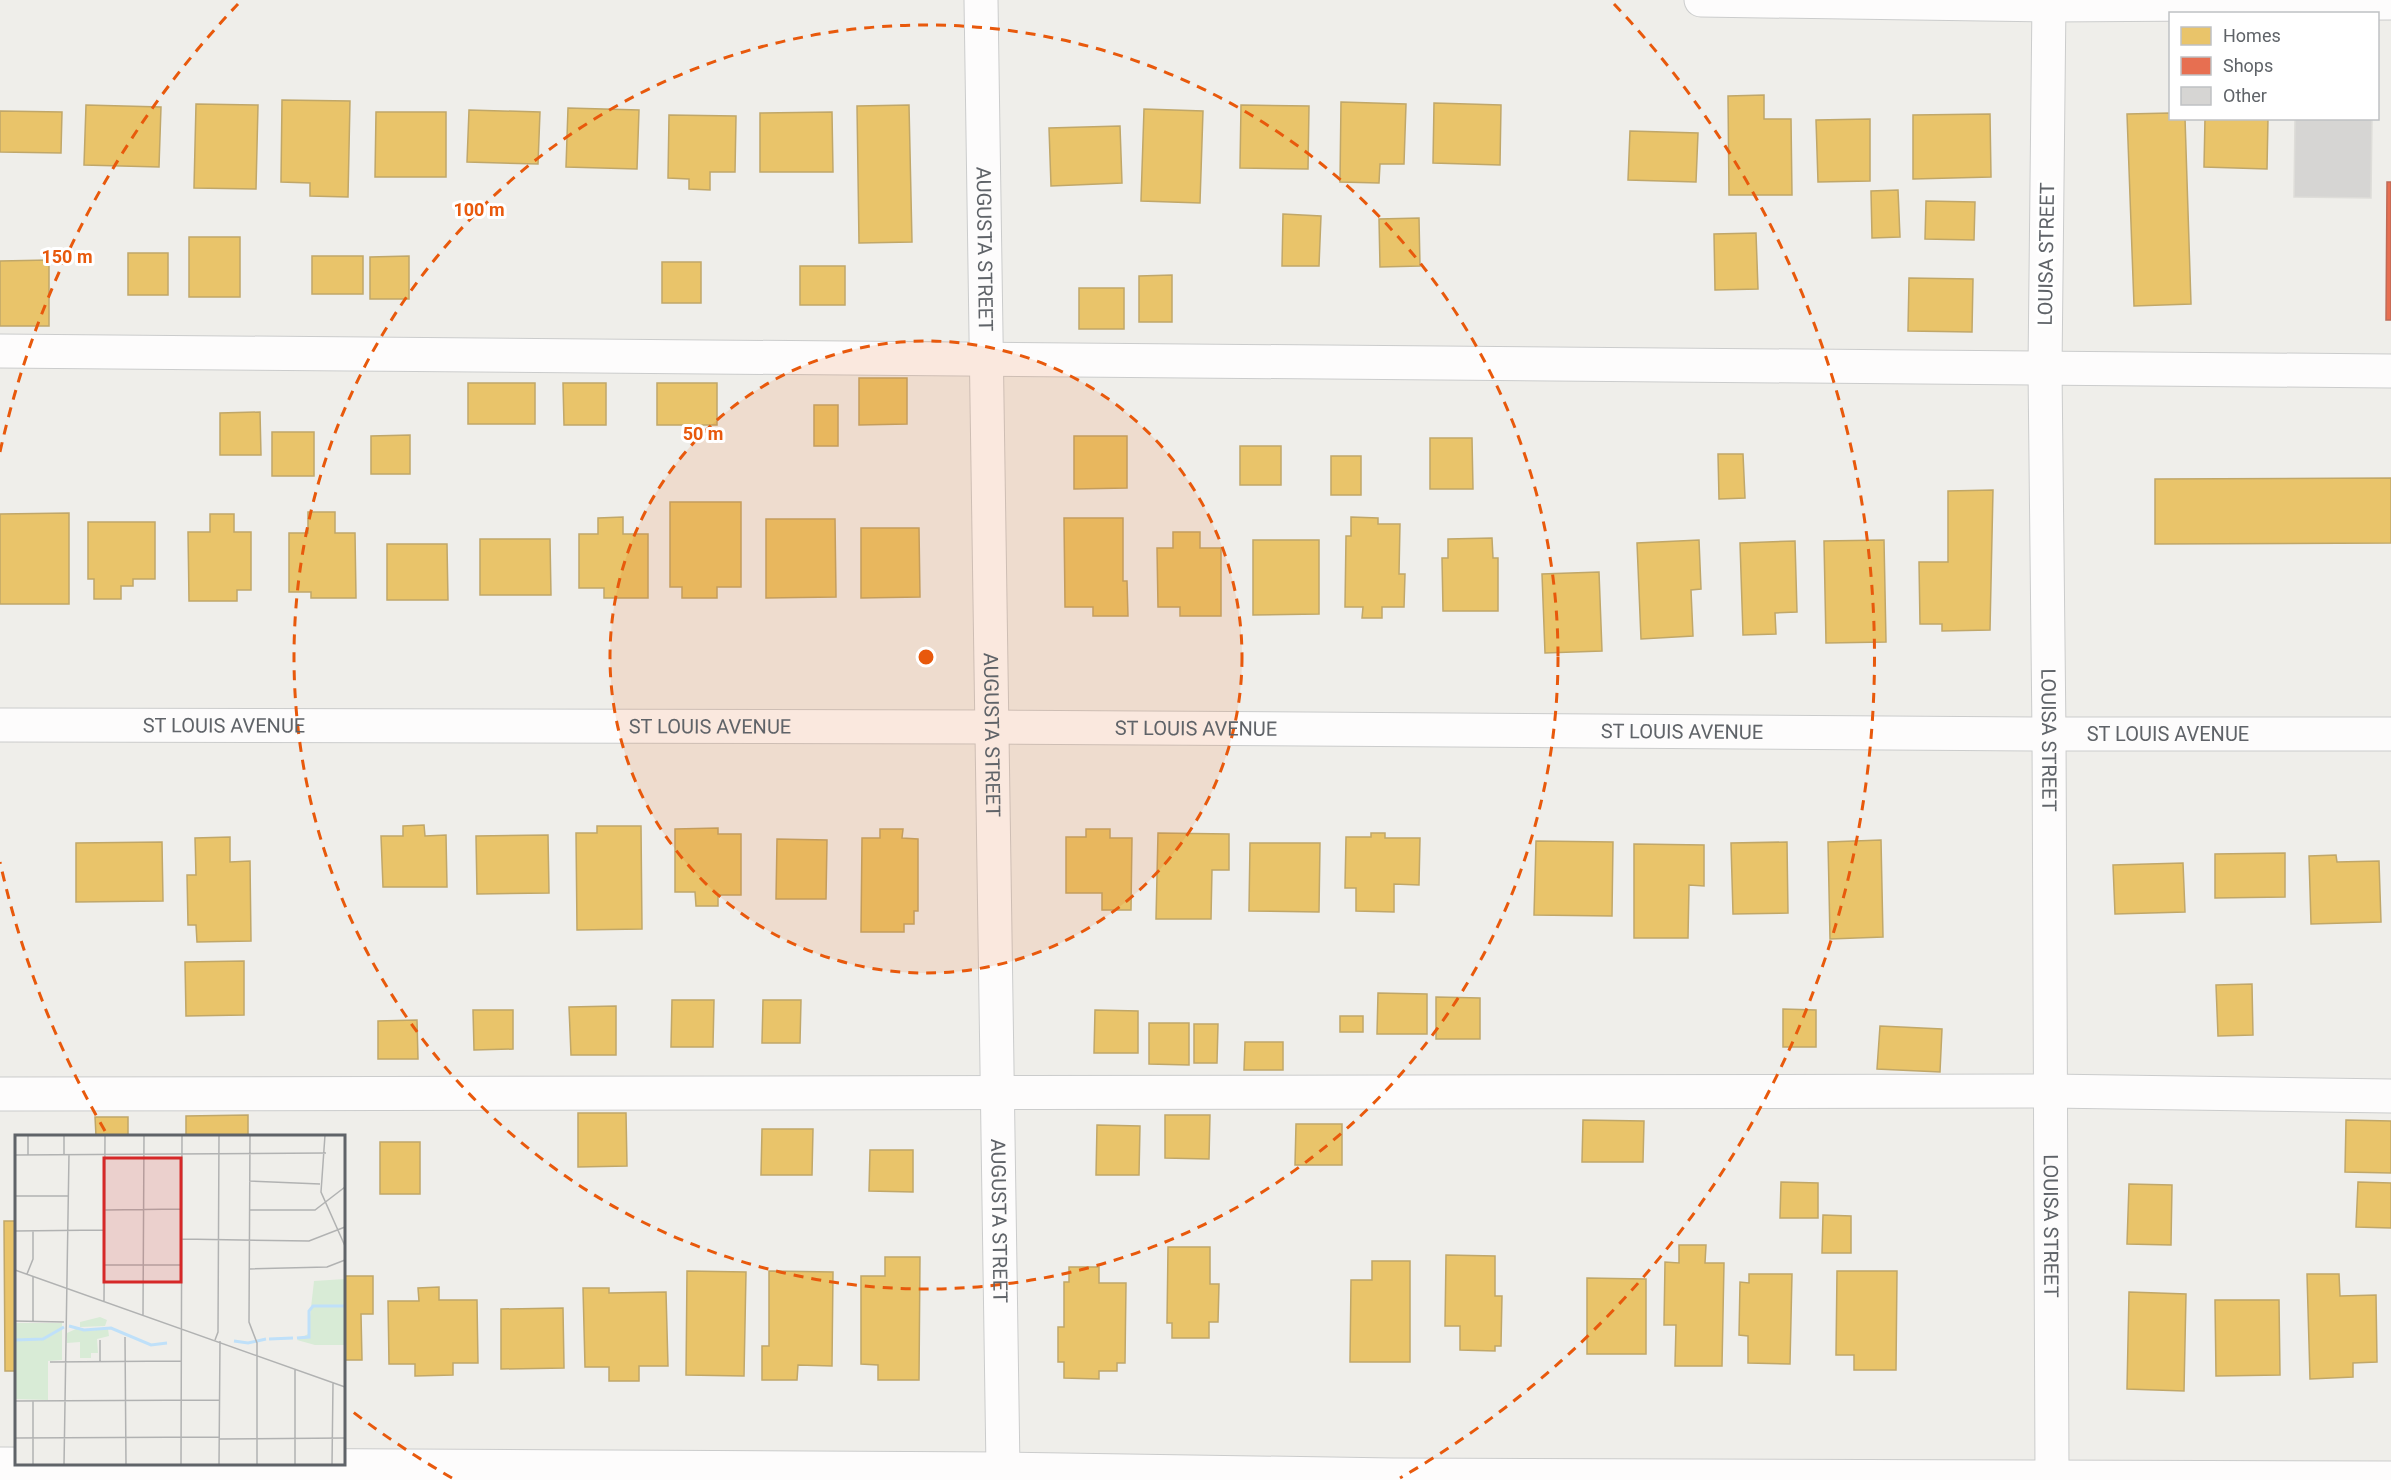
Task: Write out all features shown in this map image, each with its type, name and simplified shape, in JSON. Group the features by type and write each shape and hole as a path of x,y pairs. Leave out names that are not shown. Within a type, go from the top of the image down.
{"street":[{"name":"AUGUSTA STREET","path":"981,0 1003,1469"},
{"path":"1701,0 2391,3"},
{"name":"LOUISA STREET","path":"2049,2 2044,369 2049,734 2052,1475"},
{"path":"0,351 2391,371"},
{"name":"ST LOUIS AVENUE","path":"0,725 2391,734"},
{"path":"0,1094 2050,1091 2391,1096"},
{"path":"0,1464 15,1464"},
{"path":"201,1465 1003,1469 1393,1478 2386,1472"}],"building: Homes":[{"path":"1764,95 1764,119 1791,119 1792,195 1729,195 1728,96"},
{"path":"282,100 350,101 348,197 310,196 310,183 281,182"},
{"path":"1341,102 1406,104 1404,164 1380,164 1379,183 1340,182"},
{"path":"1434,103 1501,105 1500,165 1433,163"},
{"path":"196,104 258,105 256,189 194,188"},
{"path":"86,105 161,107 159,167 84,165"},
{"path":"909,105 912,242 859,243 857,106"},
{"path":"1241,105 1309,106 1308,169 1240,168"},
{"path":"568,108 639,110 637,169 566,167"},
{"path":"1144,109 1203,111 1200,203 1141,201"},
{"path":"469,110 540,112 538,164 467,162"},
{"path":"0,111 62,112 61,153 0,152"},
{"path":"376,112 446,112 446,177 375,177"},
{"path":"832,112 833,172 760,172 760,113"},
{"path":"2169,113 2169,120 2185,120 2191,304 2134,306 2127,114"},
{"path":"1990,114 1991,177 1913,179 1913,115"},
{"path":"669,115 736,116 735,172 710,172 710,190 689,189 689,179 668,178"},
{"path":"1870,119 1870,181 1818,182 1816,120"},
{"path":"2205,120 2268,120 2267,169 2204,167"},
{"path":"1120,126 1122,183 1051,186 1049,128"},
{"path":"1630,131 1698,133 1696,182 1628,180"},
{"path":"1898,190 1900,237 1872,238 1871,191"},
{"path":"1926,201 1975,202 1974,240 1925,239"},
{"path":"1283,214 1321,216 1319,266 1282,266"},
{"path":"1419,218 1420,266 1380,267 1379,219"},
{"path":"1756,233 1758,289 1715,290 1714,234"},
{"path":"189,237 240,237 240,297 189,297"},
{"path":"128,253 168,253 168,295 128,295"},
{"path":"312,256 363,256 363,294 312,294"},
{"path":"409,256 409,299 370,299 370,257"},
{"path":"49,260 49,326 0,326 0,261"},
{"path":"662,262 701,262 701,303 662,303"},
{"path":"800,266 845,266 845,305 800,305"},
{"path":"1172,275 1172,322 1139,322 1139,276"},
{"path":"1909,278 1973,279 1972,332 1908,331"},
{"path":"1079,288 1124,288 1124,329 1079,329"},
{"path":"859,378 907,378 907,424 859,425"},
{"path":"468,383 535,383 535,424 468,424"},
{"path":"563,383 606,383 606,425 564,425"},
{"path":"657,383 717,383 717,425 657,425"},
{"path":"814,405 838,405 838,446 814,446"},
{"path":"260,412 261,455 220,455 220,413"},
{"path":"272,432 314,432 314,476 272,476"},
{"path":"410,435 410,474 371,474 371,436"},
{"path":"1074,436 1127,436 1127,488 1074,489"},
{"path":"1430,438 1472,438 1473,489 1430,489"},
{"path":"1240,446 1281,446 1281,485 1240,485"},
{"path":"1718,454 1743,454 1745,498 1719,499"},
{"path":"1331,456 1361,456 1361,495 1331,495"},
{"path":"2391,478 2391,543 2155,544 2155,479"},
{"path":"1993,490 1990,630 1942,631 1942,624 1920,624 1919,562 1948,562 1948,491"},
{"path":"670,502 741,502 741,587 717,587 717,598 682,598 682,587 670,587"},
{"path":"308,512 335,512 335,533 355,533 356,598 311,598 311,592 289,592 289,533 308,533"},
{"path":"69,513 69,604 0,604 0,514"},
{"path":"210,514 234,514 234,532 251,532 251,590 237,590 237,601 189,601 188,532 210,532"},
{"path":"623,517 623,534 648,534 648,598 604,598 604,588 579,588 579,534 598,534 598,518"},
{"path":"1351,517 1378,518 1378,524 1400,524 1399,574 1405,574 1404,607 1382,607 1382,618 1362,618 1363,607 1345,607 1346,536 1351,536"},
{"path":"1064,518 1123,518 1123,581 1127,581 1128,616 1093,616 1093,607 1065,607"},
{"path":"766,519 835,519 836,597 766,598"},
{"path":"88,522 155,522 155,579 133,579 133,586 121,586 121,599 94,599 94,579 88,579"},
{"path":"861,528 919,528 920,597 861,598"},
{"path":"1173,532 1200,532 1200,548 1221,548 1221,616 1180,616 1180,607 1158,607 1157,548 1173,548"},
{"path":"1492,538 1493,558 1498,558 1498,611 1443,611 1442,558 1448,558 1448,539"},
{"path":"480,539 550,539 551,595 480,595"},
{"path":"1253,540 1319,540 1319,614 1253,615"},
{"path":"1699,540 1701,589 1691,590 1693,636 1641,639 1637,543"},
{"path":"1884,540 1886,642 1826,643 1824,541"},
{"path":"1795,541 1797,612 1775,613 1776,634 1743,635 1740,543"},
{"path":"387,544 447,544 448,600 387,600"},
{"path":"1599,572 1602,651 1545,653 1542,574"},
{"path":"424,825 425,836 446,835 447,887 383,887 381,836 403,836 403,826"},
{"path":"597,826 641,826 642,929 577,930 576,833 597,833"},
{"path":"718,828 718,834 741,834 741,895 718,895 718,906 696,906 695,892 675,892 675,829"},
{"path":"880,829 903,829 902,838 918,839 918,911 914,911 914,924 904,924 904,932 861,932 862,838 880,838"},
{"path":"1086,829 1110,829 1110,838 1132,838 1131,910 1102,910 1102,893 1066,893 1066,837 1086,837"},
{"path":"1158,833 1229,834 1229,870 1212,870 1211,919 1156,919"},
{"path":"1371,833 1385,833 1385,838 1420,838 1419,885 1394,884 1394,912 1356,911 1356,888 1345,888 1346,837 1371,837"},
{"path":"548,835 549,893 477,894 476,836"},
{"path":"230,837 230,862 250,861 251,941 197,942 196,925 188,925 187,875 196,875 195,838"},
{"path":"777,839 827,840 826,899 776,899"},
{"path":"1881,840 1883,937 1830,939 1828,842"},
{"path":"1536,841 1613,842 1612,916 1534,915"},
{"path":"162,842 163,901 76,902 76,843"},
{"path":"1787,842 1788,913 1733,914 1731,843"},
{"path":"1250,843 1320,843 1319,912 1249,911"},
{"path":"1634,844 1704,845 1704,886 1689,885 1688,938 1634,938"},
{"path":"2285,853 2285,897 2215,898 2215,854"},
{"path":"2336,855 2337,862 2379,861 2381,922 2311,924 2309,856"},
{"path":"2183,863 2185,912 2115,914 2113,865"},
{"path":"244,961 244,1015 186,1016 185,962"},
{"path":"2252,984 2253,1035 2218,1036 2216,985"},
{"path":"1378,993 1427,994 1427,1034 1377,1034"},
{"path":"1436,997 1480,998 1480,1039 1436,1039"},
{"path":"672,1000 714,1000 713,1047 671,1047"},
{"path":"763,1000 801,1000 800,1043 762,1043"},
{"path":"616,1006 616,1055 571,1055 569,1007"},
{"path":"1783,1009 1816,1010 1816,1047 1783,1047"},
{"path":"473,1010 513,1010 513,1049 474,1050"},
{"path":"1095,1010 1138,1011 1138,1053 1094,1053"},
{"path":"1340,1016 1363,1016 1363,1032 1340,1032"},
{"path":"417,1020 418,1059 378,1059 378,1021"},
{"path":"1149,1023 1189,1023 1189,1065 1149,1064"},
{"path":"1194,1024 1218,1024 1217,1063 1194,1063"},
{"path":"1880,1026 1942,1029 1940,1072 1877,1069"},
{"path":"1245,1042 1283,1042 1283,1070 1244,1070"},
{"path":"578,1113 626,1113 627,1166 578,1167"},
{"path":"248,1115 248,1135 186,1135 186,1116"},
{"path":"1165,1115 1210,1115 1209,1159 1165,1158"},
{"path":"95,1117 128,1117 128,1135 96,1135"},
{"path":"1583,1120 1644,1121 1643,1162 1582,1162"},
{"path":"2346,1120 2391,1121 2391,1173 2345,1172"},
{"path":"1296,1124 1342,1124 1342,1165 1295,1165"},
{"path":"1097,1125 1140,1126 1139,1175 1096,1175"},
{"path":"762,1129 813,1129 812,1175 761,1175"},
{"path":"380,1142 420,1142 420,1194 380,1194"},
{"path":"870,1150 913,1150 913,1192 869,1191"},
{"path":"1781,1182 1818,1183 1818,1218 1780,1218"},
{"path":"2358,1182 2391,1183 2391,1228 2356,1227"},
{"path":"2129,1184 2172,1185 2171,1245 2127,1244"},
{"path":"1823,1215 1851,1216 1851,1253 1822,1253"},
{"path":"4,1221 15,1221 15,1371 5,1371"},
{"path":"1679,1245 1706,1245 1705,1263 1724,1263 1722,1366 1675,1366 1676,1325 1664,1325 1665,1262 1679,1263"},
{"path":"1168,1247 1210,1247 1210,1284 1219,1284 1218,1322 1209,1322 1209,1338 1172,1338 1172,1323 1167,1323"},
{"path":"1446,1255 1495,1256 1495,1296 1502,1296 1501,1346 1495,1346 1495,1351 1460,1350 1460,1326 1445,1326"},
{"path":"885,1257 920,1257 919,1380 878,1380 878,1365 861,1364 861,1276 885,1276"},
{"path":"1372,1261 1410,1261 1410,1362 1350,1362 1351,1280 1372,1280"},
{"path":"1069,1267 1099,1267 1099,1283 1126,1283 1125,1363 1117,1363 1117,1371 1099,1371 1099,1379 1064,1378 1064,1362 1058,1362 1058,1327 1064,1327 1064,1282 1069,1282"},
{"path":"687,1271 746,1272 744,1376 686,1375"},
{"path":"769,1271 833,1272 832,1366 798,1365 797,1380 762,1380 762,1346 769,1346"},
{"path":"1837,1271 1897,1271 1896,1370 1854,1370 1854,1355 1836,1355"},
{"path":"1749,1274 1792,1274 1790,1364 1748,1363 1748,1336 1739,1335 1740,1282 1749,1283"},
{"path":"2307,1274 2339,1274 2340,1296 2376,1295 2377,1362 2353,1363 2353,1377 2310,1379"},
{"path":"345,1276 373,1276 373,1314 361,1314 362,1360 345,1360"},
{"path":"1587,1278 1646,1279 1646,1354 1587,1354"},
{"path":"439,1287 439,1300 477,1300 478,1363 453,1363 453,1375 415,1376 415,1364 389,1364 388,1301 419,1301 418,1288"},
{"path":"583,1288 609,1288 609,1293 666,1292 668,1366 639,1366 639,1381 609,1381 609,1367 585,1367"},
{"path":"2129,1292 2186,1294 2184,1391 2127,1389"},
{"path":"2215,1300 2279,1300 2280,1375 2216,1376"},
{"path":"563,1308 564,1368 501,1369 501,1309"}],"building: Shops":[{"path":"2387,182 2391,182 2391,320 2386,320"}],"building: Other":[{"path":"2295,120 2372,120 2371,198 2294,197"}]}
